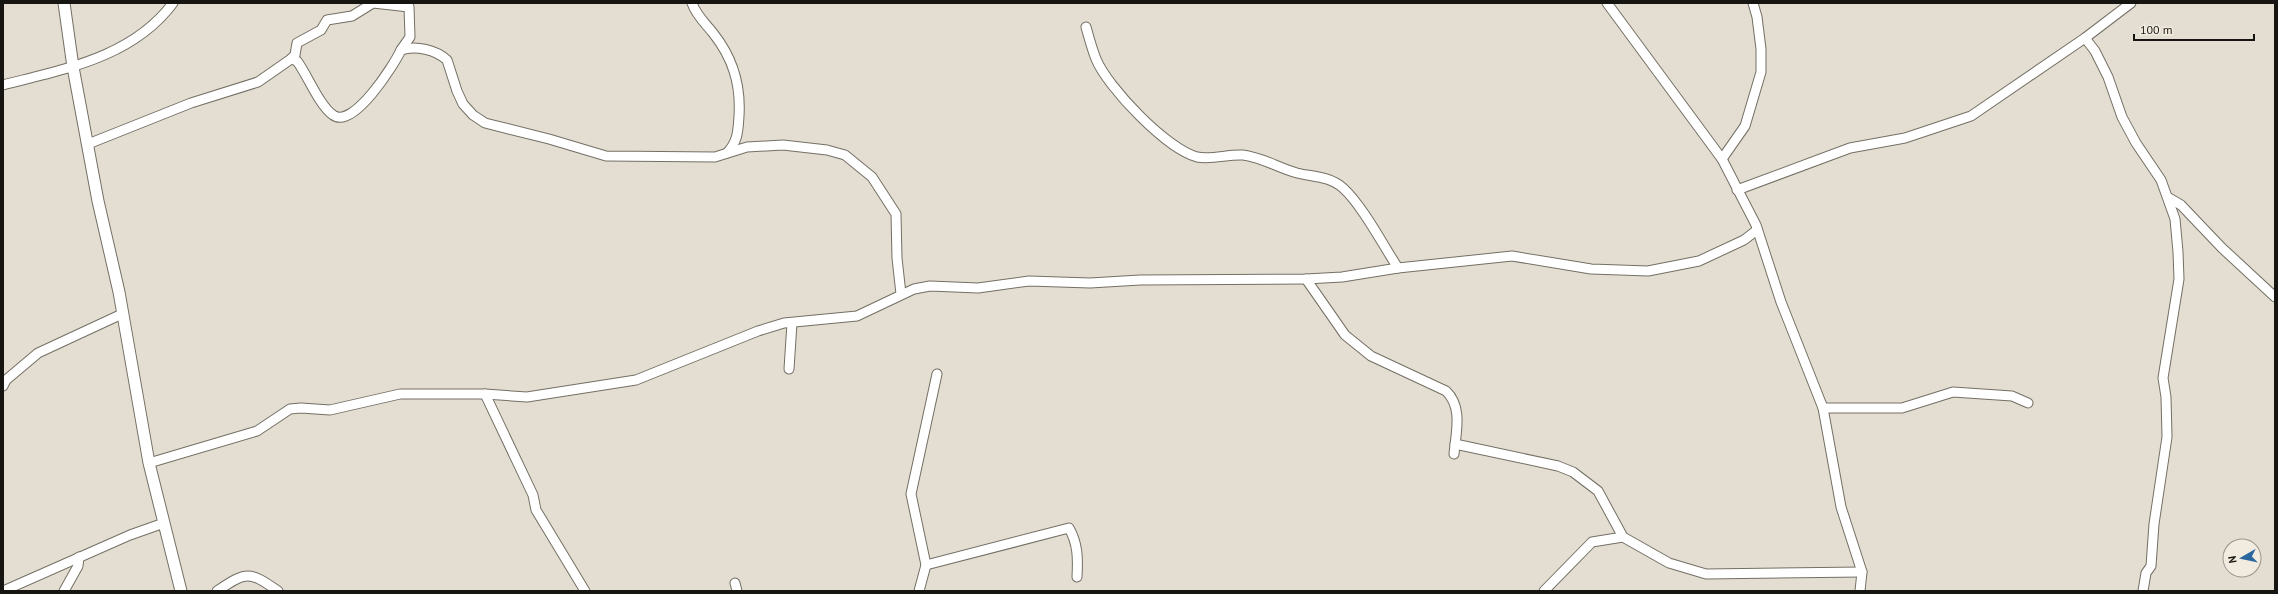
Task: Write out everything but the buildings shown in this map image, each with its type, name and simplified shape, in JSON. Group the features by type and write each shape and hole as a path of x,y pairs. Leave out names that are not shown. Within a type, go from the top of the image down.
{"street":[{"path":"64,3 73,67 122,314 149,463 181,591"},
{"path":"3,85 73,67 121,48 140,38 162,18 173,3"},
{"path":"88,144 191,103 258,82 294,60 297,43 321,30 327,20 352,16 373,3 409,7 410,37 379,85 364,102 344,118 338,118 332,115 294,60"},
{"path":"692,3 694,10 714,34 729,58 737,76 740,106 738,136 735,145 726,154"},
{"path":"1607,3 1722,159 1758,230 1782,302 1823,408 1841,508 1862,572 1860,591"},
{"path":"1722,159 1746,126 1761,72 1760,41 1753,3"},
{"path":"1737,190 1850,148 1905,138 1971,116 2085,38 2131,3"},
{"path":"1086,27 1096,60 1105,74 1132,108 1161,135 1183,151 1197,157 1243,155 1297,173 1330,179 1343,188 1359,208 1398,268"},
{"path":"2085,38 2095,51 2108,77 2122,117 2136,143 2161,180 2169,198 2175,219 2179,279 2172,333 2165,359 2163,378 2166,397 2167,437 2154,524 2151,566 2146,573 2143,591"},
{"path":"401,50 415,48 442,56 447,60 457,91 464,104 473,115 485,123 500,128 549,139 606,156 715,158 747,146"},
{"path":"735,145 782,145 827,150 845,155 872,177 896,214 897,258 902,294"},
{"path":"2169,198 2181,205 2222,248 2275,296"},
{"path":"149,463 257,431 290,409 301,408 330,410 400,394 485,394 527,397 636,380 758,331 792,323 857,316 914,289 930,286 978,288 1030,281 1090,283 1140,280 1306,279 1342,277 1398,268 1512,256 1591,269 1648,271 1699,261 1744,240 1758,230"},
{"path":"1306,279 1345,335 1371,356 1446,391 1452,396 1457,410 1455,449 1558,466 1573,472 1598,491 1623,537 1669,563 1706,574 1862,572"},
{"path":"3,386 6,380 38,353 122,314"},
{"path":"788,369 792,323"},
{"path":"919,591 926,565 911,494 937,374"},
{"path":"1823,408 1902,408 1953,392 2012,396 2028,403"},
{"path":"485,394 533,495 536,510 585,591"},
{"path":"3,591 130,535 164,523"},
{"path":"926,565 1068,528 1075,539 1077,577"},
{"path":"1544,591 1592,542 1623,537"},
{"path":"64,591 78,566 79,557"},
{"path":"217,591 239,576 249,576 260,579 278,591"}]}
